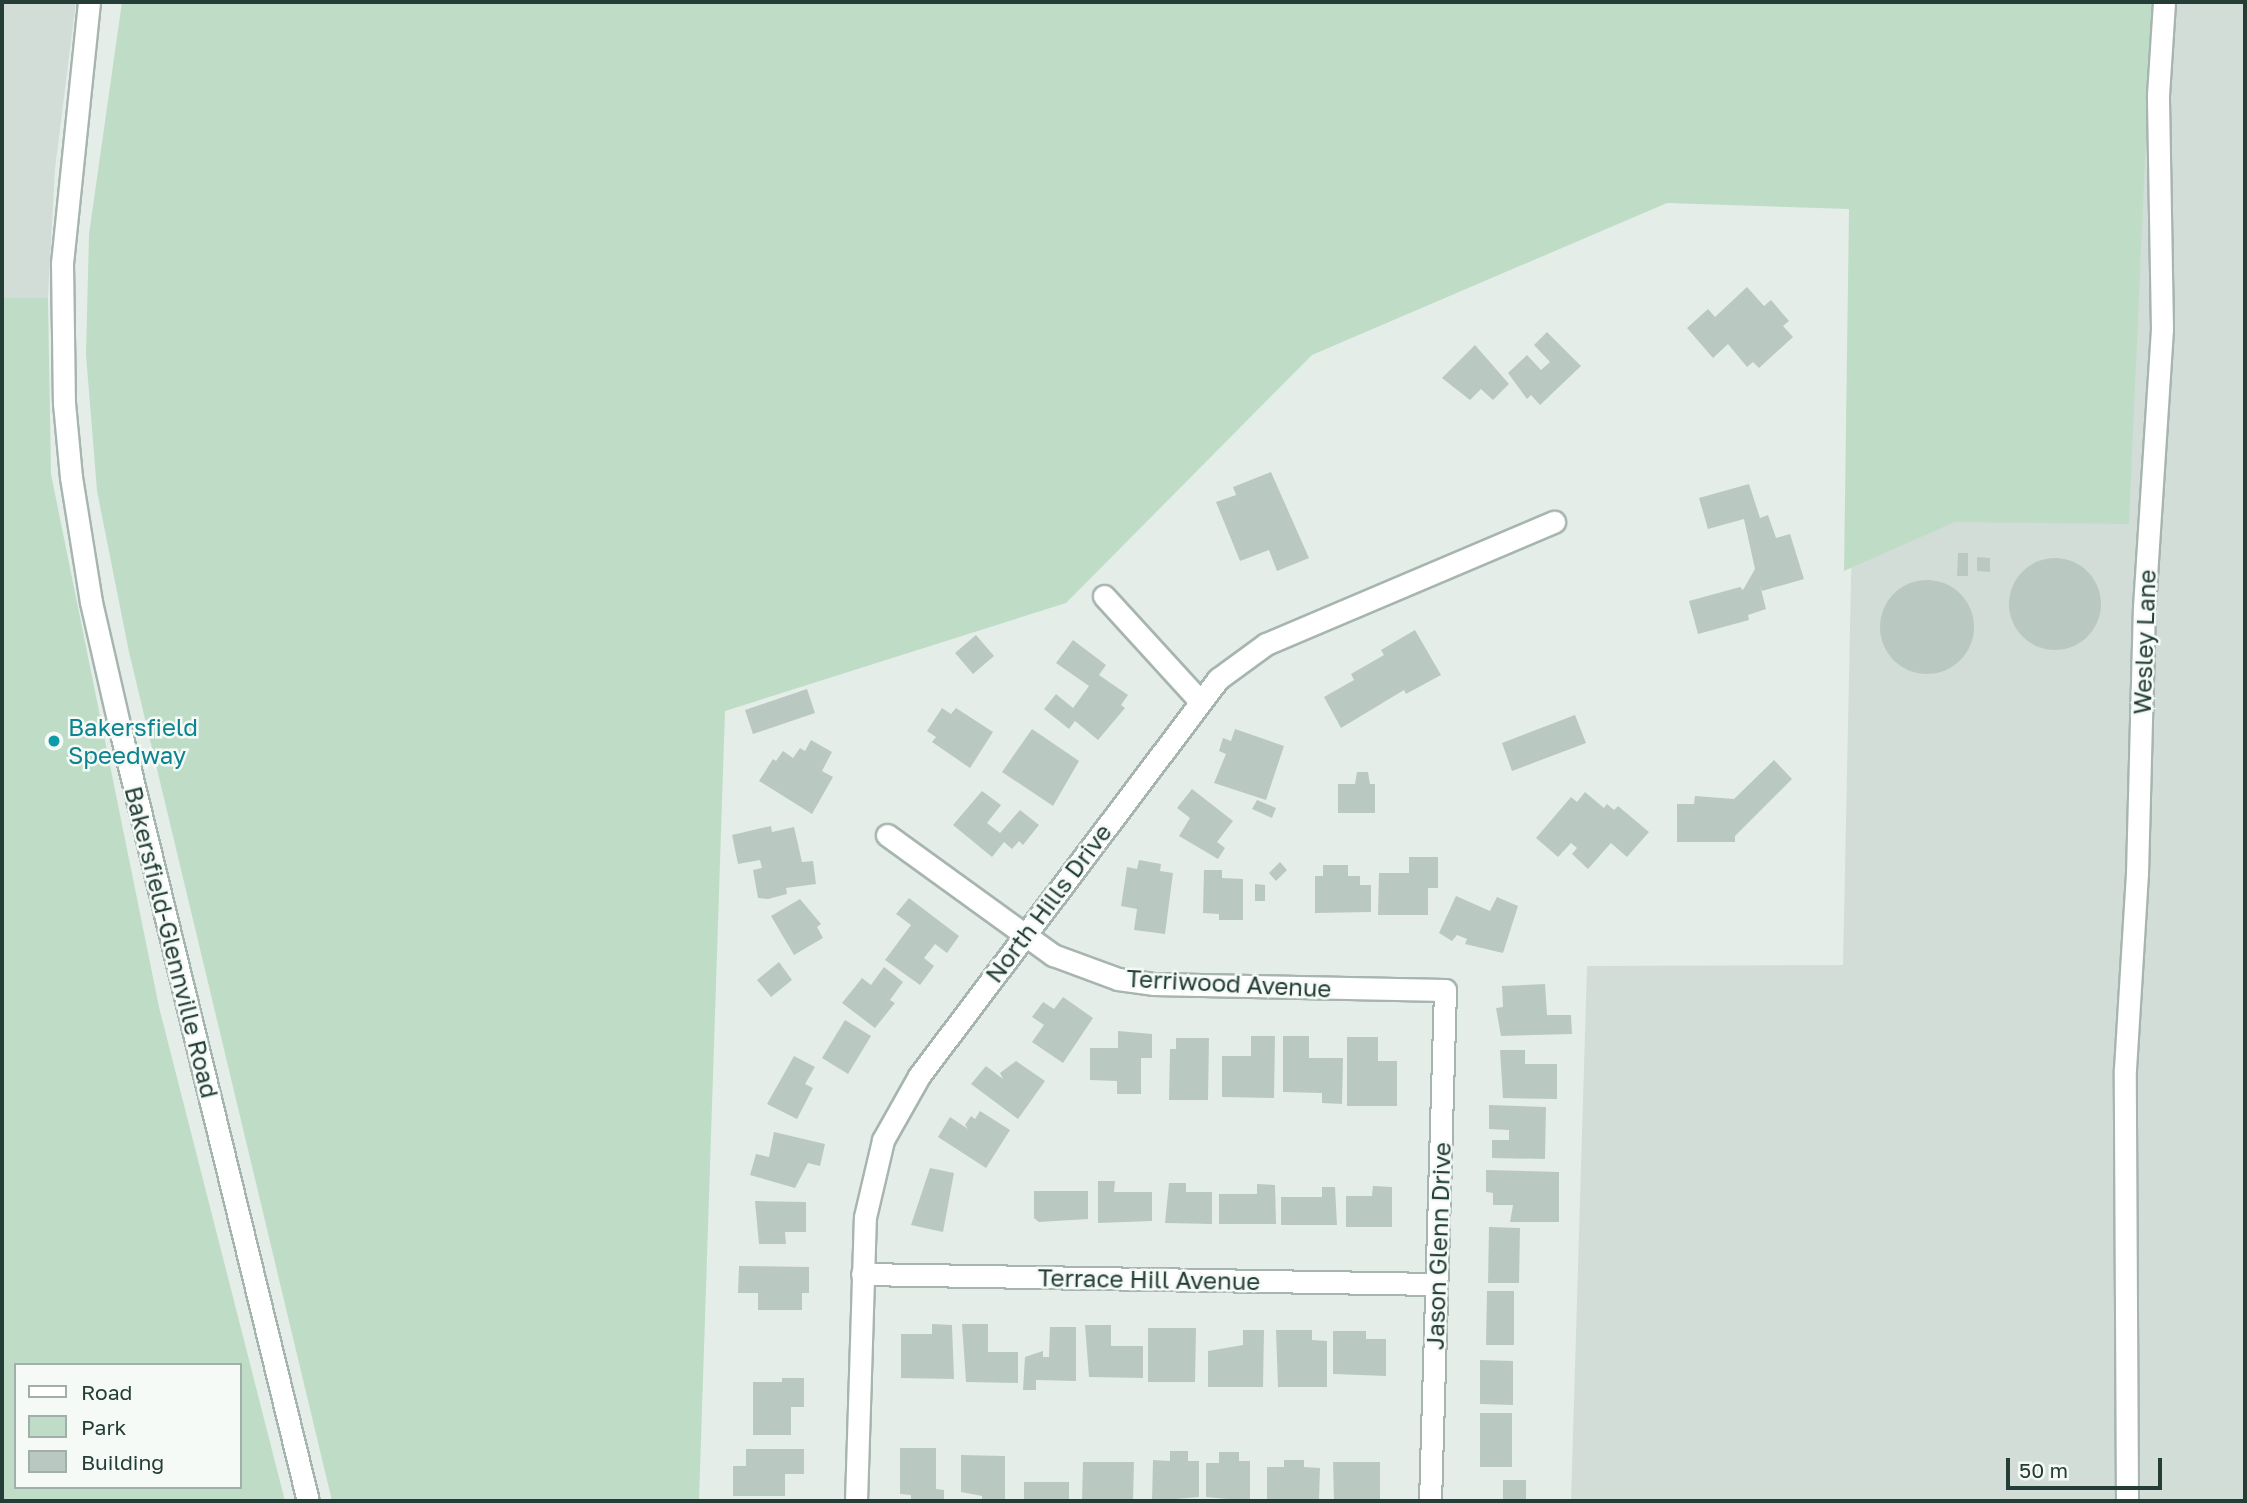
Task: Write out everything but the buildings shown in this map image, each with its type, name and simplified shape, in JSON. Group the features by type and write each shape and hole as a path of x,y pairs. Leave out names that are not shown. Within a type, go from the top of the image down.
{"street":[{"name":"Bakersfield-Glennville Road","path":"89,2 62,263 64,403 71,477 91,602 118,720 308,1501"},
{"name":"Wesley Lane","path":"2127,1501 2123,1283 2125,1069 2137,873 2144,607 2162,329 2158,95 2164,2"},
{"name":"North Hills Drive","path":"856,1501 864,1217 883,1140 919,1076 1199,700 1240,659 1266,644 1554,522"},
{"path":"1104,596 1199,700"},
{"name":"Terriwood Avenue","path":"887,835 1024,936 1085,969 1153,984 1445,990"},
{"name":"Jason Glenn Drive","path":"1430,1501 1445,990"},
{"name":"Terrace Hill Avenue","path":"862,1274 1436,1284"}],"shaded area":[{"path":"2,2 76,2 55,169 48,298 2,298"},
{"path":"1863,2 2245,2 2245,1501 1571,1501 1587,966 1843,965"}],"green space":[{"path":"122,2 2152,2 2129,524 1955,522 1844,571 1849,209 1667,203 1312,355 1066,603 725,711 699,1501 332,1501 129,652 97,491 86,355 89,234"},
{"name":"Bakersfield Speedway","path":"2,298 48,298 51,474 159,1007 285,1501 2,1501"}],"place":[{"name":"Bakersfield Speedway","path":"54,741"}]}
